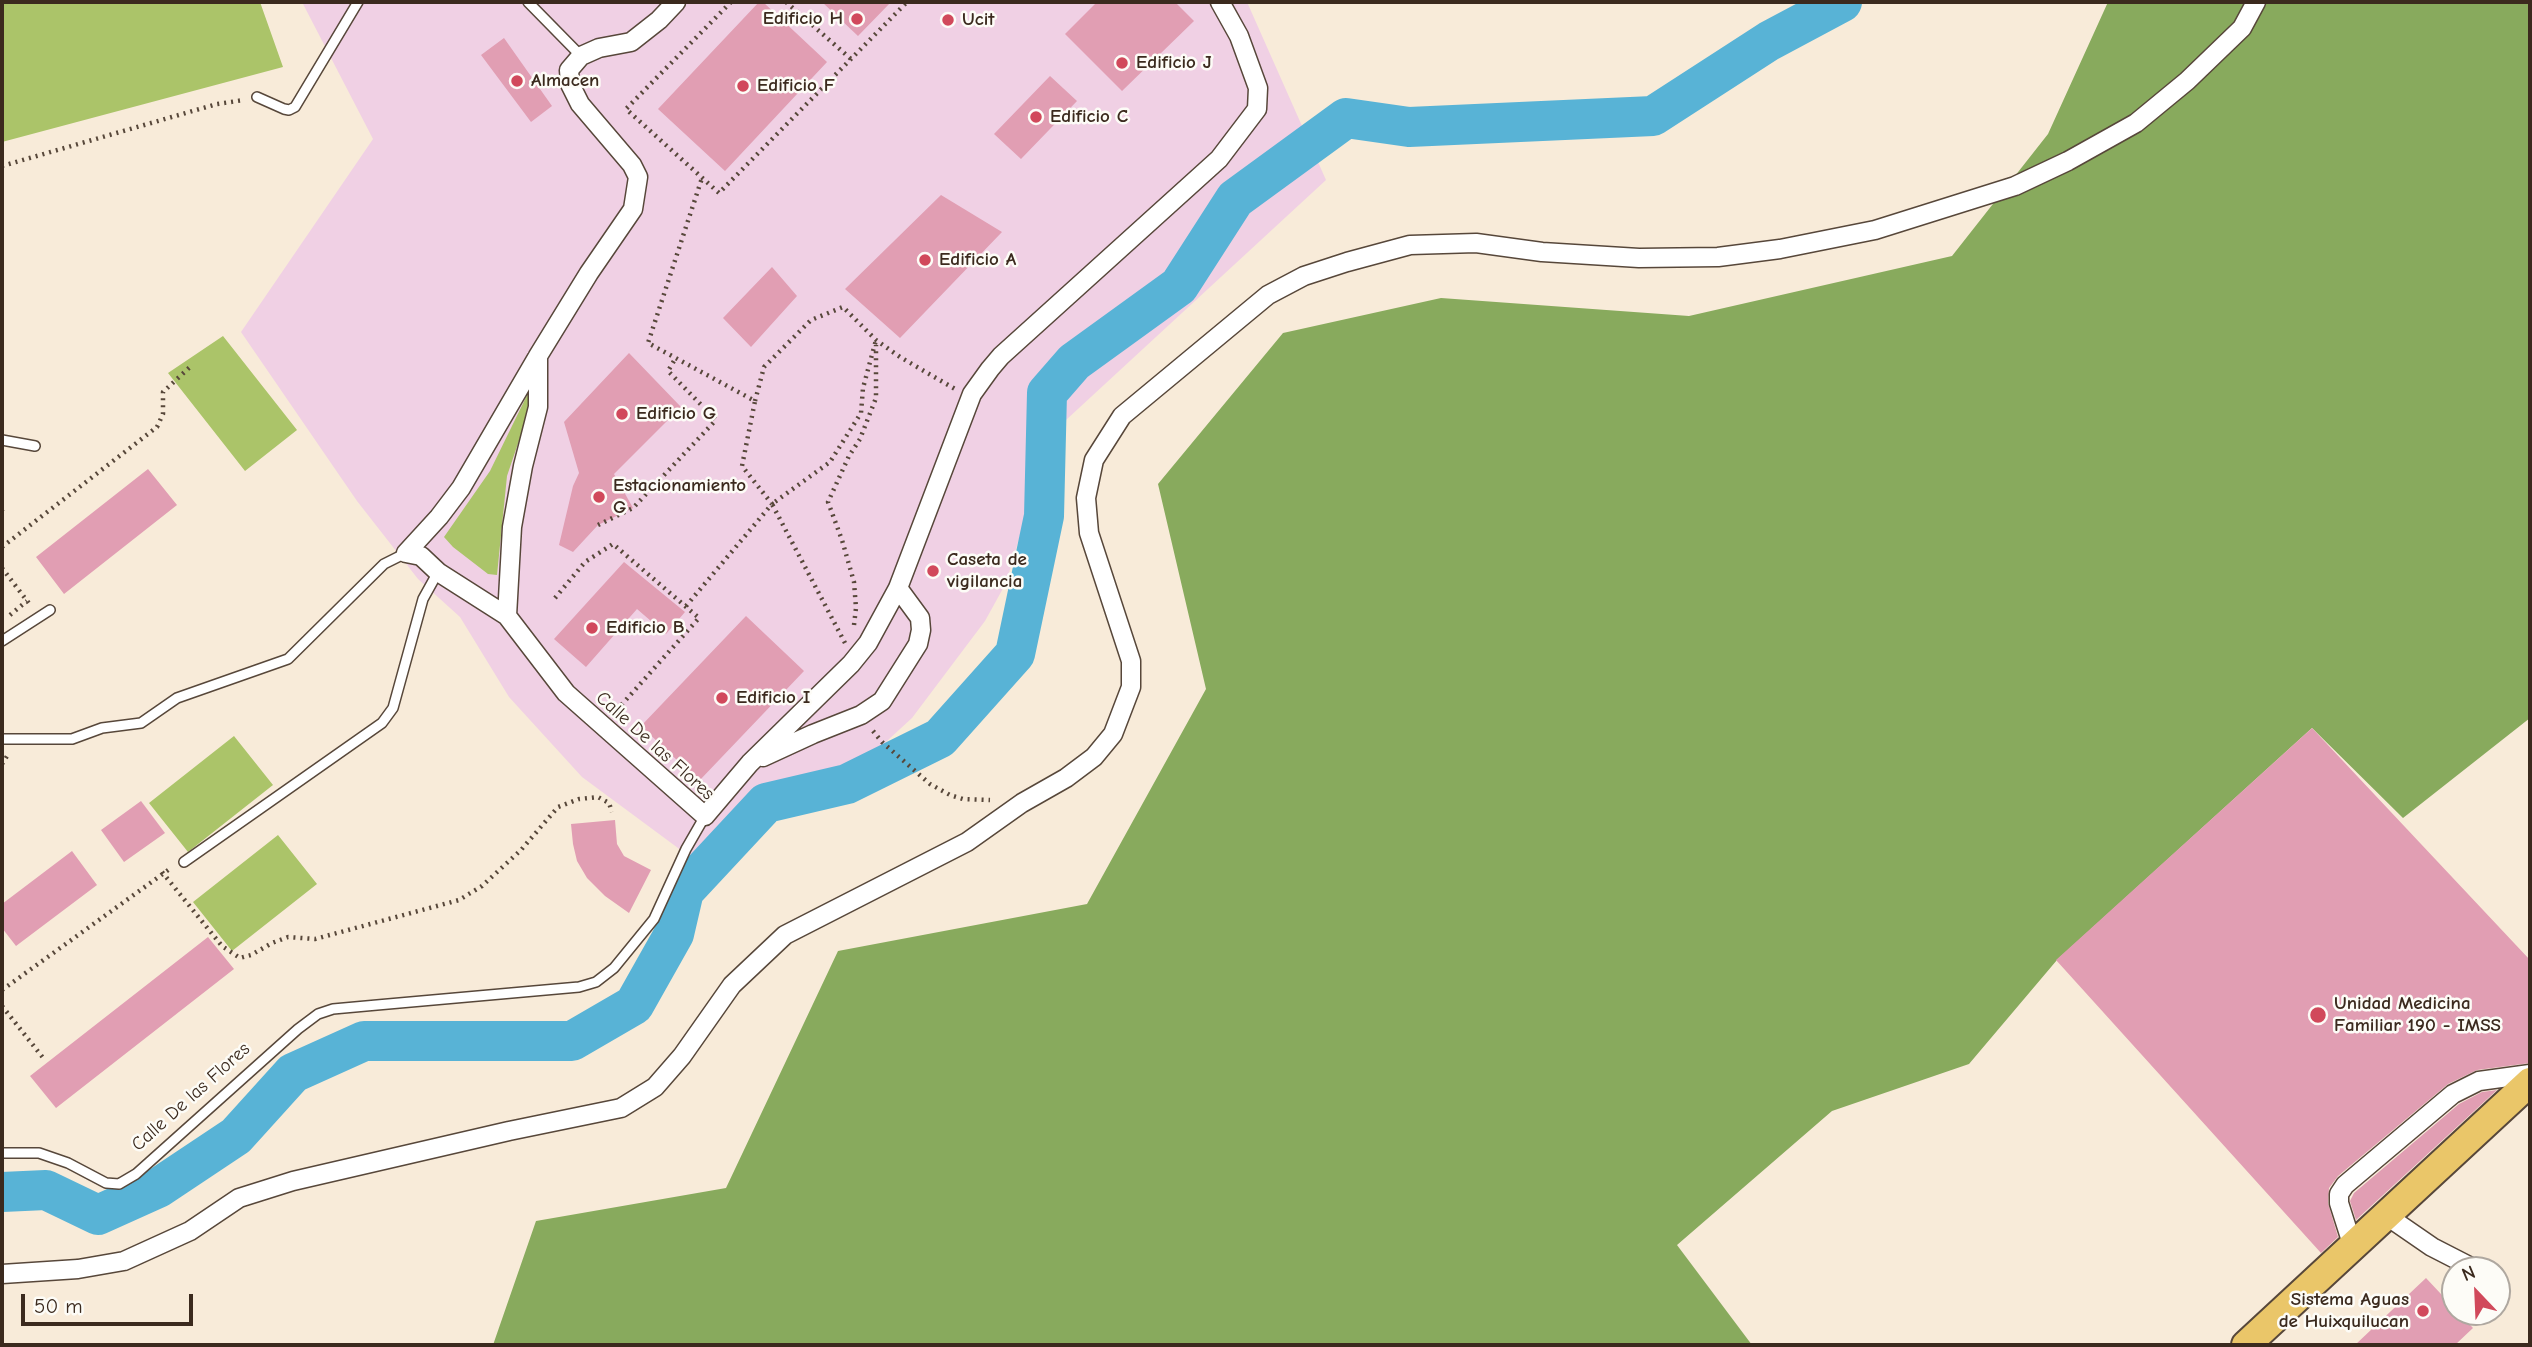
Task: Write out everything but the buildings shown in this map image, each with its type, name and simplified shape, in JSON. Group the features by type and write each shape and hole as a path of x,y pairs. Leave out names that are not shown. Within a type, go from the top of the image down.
{"main road":[{"path":"2246,1345 2530,1082"}],"street":[{"path":"406,553 461,488 589,273 633,209 638,177 632,165 580,104 570,83 569,70 580,56 599,48 631,42 659,20 676,2"},
{"path":"705,816 750,764 851,664 868,643 898,588 972,394 1002,356 1219,159 1257,109 1258,88 1239,36 1220,2"},
{"path":"2,1274 78,1269 124,1261 190,1231 239,1199 293,1181 621,1108 655,1087 682,1056 732,985 785,935 967,842 1094,757 1113,734 1131,687 1131,661 1089,533 1086,498 1094,460 1122,416 1268,295 1304,276 1410,244 1476,243 1542,252 1639,258 1718,257 1780,249 1875,230 2015,186 2068,162 2136,123 2188,80 2242,29 2256,2"},
{"path":"507,616 512,527 523,466 538,407 538,356"},
{"name":"Calle De las Flores","path":"406,553 421,556 438,572 507,616 566,693 705,816"},
{"path":"750,764 861,715 882,701 918,644 921,630 920,618 898,588"},
{"path":"2353,1247 2339,1203 2339,1194 2345,1185 2453,1094 2479,1081 2530,1074"},
{"path":"2387,1216 2450,1256"}],"lane":[{"path":"257,97 284,108 295,107 358,2"},
{"path":"528,2 580,56"},
{"path":"2,440 35,446"},
{"path":"2,739 72,739 102,728 141,723 177,698 288,659 384,564 406,553"},
{"path":"184,862 382,723 393,708 423,599 438,572"},
{"path":"2,641 50,610"},
{"name":"Calle De las Flores","path":"2,1153 39,1153 68,1163 106,1183 119,1184 136,1174 318,1014 333,1009 579,987 596,982 614,968 654,919 686,849 705,816"}],"path":[{"path":"731,2 626,109 719,193 907,2"},
{"path":"786,2 851,59"},
{"path":"2,166 217,104 257,97"},
{"path":"702,178 648,342 755,401"},
{"path":"851,664 844,640 772,504 742,466 764,367 811,320 842,307 876,340 950,387 972,394"},
{"path":"686,606 772,504 830,462 861,413 863,388 876,340"},
{"path":"851,664 856,608 854,582 828,502 849,456 860,439 876,398 876,340"},
{"path":"598,525 633,508 716,419 668,371 675,359"},
{"path":"2,547 157,427 163,414 163,392 191,366"},
{"path":"555,598 586,562 613,544 699,618 612,714"},
{"path":"2,568 41,617"},
{"path":"2,622 27,601"},
{"path":"835,650 844,640"},
{"path":"882,742 930,784 950,795 963,799 1022,803"},
{"path":"162,872 222,946 240,958 251,956 288,937 315,939 459,900 482,886 521,850 558,807 579,799 598,797 609,803 612,812"},
{"path":"2,990 162,872 184,862"},
{"path":"2,1006 44,1059"}],"shaded area":[{"path":"302,2 1247,2 1326,180 1027,456 1026,515 1006,583 985,621 912,718 851,774 766,803 705,868 582,777 509,697 460,617 418,579 357,501 241,332 373,139"}],"green space":[{"path":"2,2 260,2 283,67 2,142"},
{"path":"2108,2 2530,2 2530,718 2403,818 2312,728 2057,960 1969,1064 1832,1111 1677,1245 1752,1345 493,1345 536,1221 726,1188 838,951 1087,904 1206,689 1158,484 1283,333 1441,298 1689,316 1952,256 2048,134"},
{"path":"223,336 297,430 245,471 168,373"},
{"path":"532,385 531,405 507,476 497,575 488,574 444,537 490,471"},
{"path":"234,736 273,785 188,852 149,803"},
{"path":"278,835 317,884 232,951 193,902"}],"waterway":[{"path":"2,1192 46,1190 98,1215 158,1188 236,1136 293,1073 364,1041 572,1041 634,1005 674,934 684,891 766,803 847,784 940,738 1015,654 1044,516 1047,393 1074,362 1179,286 1235,199 1346,118 1409,127 1653,116 1769,41 1842,2"}],"place":[{"name":"Edificio H","path":"857,19"},
{"name":"Ucit","path":"948,20"},
{"name":"Edificio J","path":"1122,63"},
{"name":"Almacen","path":"517,81"},
{"name":"Edificio F","path":"743,86"},
{"name":"Edificio C","path":"1036,117"},
{"name":"Edificio A","path":"925,260"},
{"name":"Edificio G","path":"622,414"},
{"name":"Estacionamiento G","path":"599,497"},
{"name":"Caseta de vigilancia","path":"933,571"},
{"name":"Edificio B","path":"592,628"},
{"name":"Edificio I","path":"722,698"},
{"name":"Unidad Medicina Familiar 190 - IMSS","path":"2318,1015"},
{"name":"Sistema Aguas de Huixquilucan","path":"2423,1311"}]}
